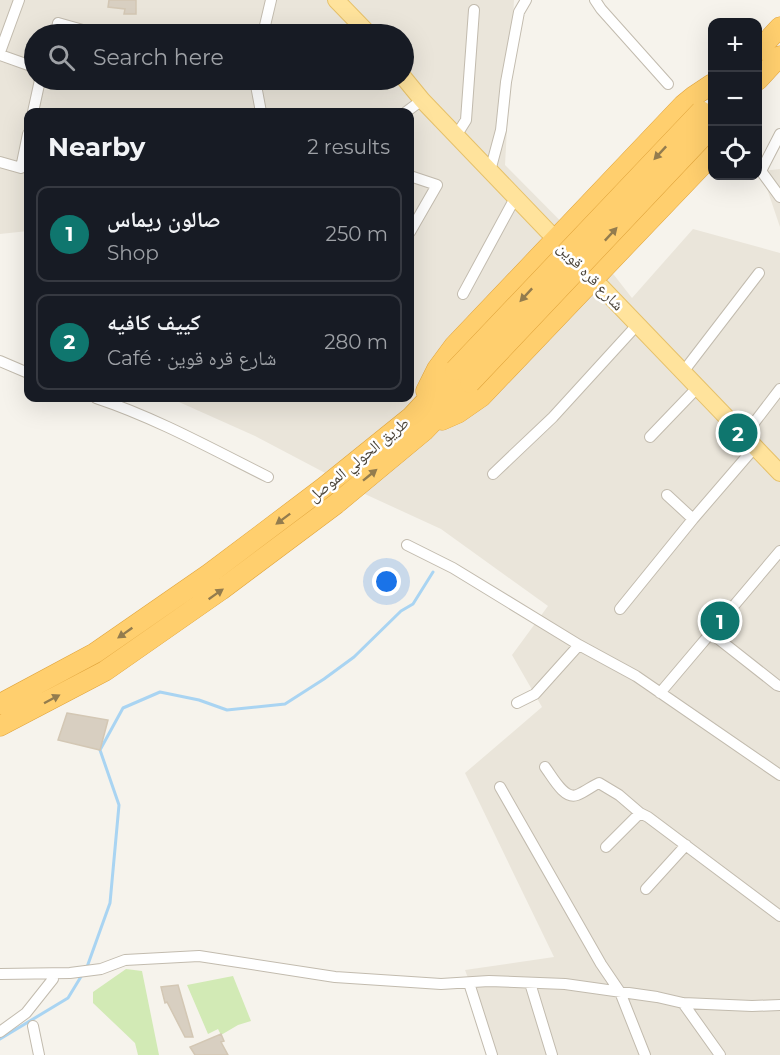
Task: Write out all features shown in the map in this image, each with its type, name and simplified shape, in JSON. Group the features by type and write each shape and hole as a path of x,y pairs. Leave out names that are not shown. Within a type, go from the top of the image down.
{"highway":[{"path":"762,47 780,27"},
{"path":"762,76 780,56"},
{"path":"411,417 437,369 454,346 683,105 708,87"},
{"name":"طريق الحولي الموصل","path":"0,726 105,671 211,597 336,504 424,431 462,376 706,105"},
{"name":"طريق الحولي الموصل","path":"0,704 95,653 209,574 323,488 462,376 708,131"},
{"path":"424,431 458,413 481,397 708,159"}],"main road":[{"path":"336,0 356,24"},
{"name":"شارع قره قوين","path":"414,90 780,473"}],"street":[{"path":"19,0 0,53 24,64"},
{"path":"265,24 271,0"},
{"path":"490,171 501,130 506,81 519,12 526,0"},
{"path":"595,0 668,84"},
{"path":"456,136 466,120 474,10"},
{"path":"34,108 38,90"},
{"path":"257,90 260,108"},
{"path":"411,108 422,100"},
{"path":"780,134 761,171 780,197"},
{"path":"0,162 21,168 24,153"},
{"path":"414,177 437,185 414,225"},
{"path":"463,294 515,198"},
{"path":"683,372 759,273"},
{"path":"493,474 553,417 638,325"},
{"path":"0,361 24,371"},
{"path":"650,437 698,387"},
{"path":"620,609 693,519 749,441 780,389"},
{"path":"109,402 192,439 268,477"},
{"path":"667,495 693,519"},
{"path":"407,545 453,568 579,645 636,676 780,775"},
{"path":"660,693 780,551"},
{"path":"711,633 780,686"},
{"path":"517,703 535,694 579,645"},
{"path":"545,767 563,792 569,796 575,796 599,783 619,795 780,916"},
{"path":"500,787 601,964 620,992 645,1055"},
{"path":"606,847 640,813"},
{"path":"646,890 686,845"},
{"path":"0,974 70,973 101,969 125,960 199,956 335,977 441,984 489,981 565,984 683,1003 780,1005"},
{"path":"0,1032 26,1013 53,979"},
{"path":"469,983 492,1055"},
{"path":"530,983 552,1055"},
{"path":"683,1003 720,1055"},
{"path":"33,1026 39,1055"}],"shaded area":[{"path":"0,0 514,0 505,165 614,275 632,298 693,229 780,253 780,1055 497,1055 465,970 554,957 465,773 542,707 512,655 548,606 441,529 367,495 255,436 179,402 414,402 414,108 24,108 24,231 0,234"},
{"path":"780,169 780,227 762,174 762,171"}],"green space":[{"path":"126,969 142,971 159,1055 138,1055 135,1043 93,1003 93,992"},
{"path":"233,976 251,1021 238,1025 221,1035 218,1029 208,1034 187,985"}],"building":[{"path":"109,0 136,0 136,14 124,14 125,9 108,7"},
{"path":"67,713 108,720 100,750 58,740"},
{"path":"178,985 193,1037 185,1037 167,1002 165,1003 161,987"},
{"path":"221,1034 224,1041 221,1042 228,1055 195,1055 190,1047"}],"waterway":[{"path":"87,967 110,903 119,805 100,750 123,708 160,692 199,700 227,710 285,704 354,657 401,611 413,604 433,572"},
{"path":"0,1039 68,998 82,975"}],"place":[{"name":"كييف كافيه","path":"738,433"},
{"name":"صالون ريماس","path":"720,621"}]}
